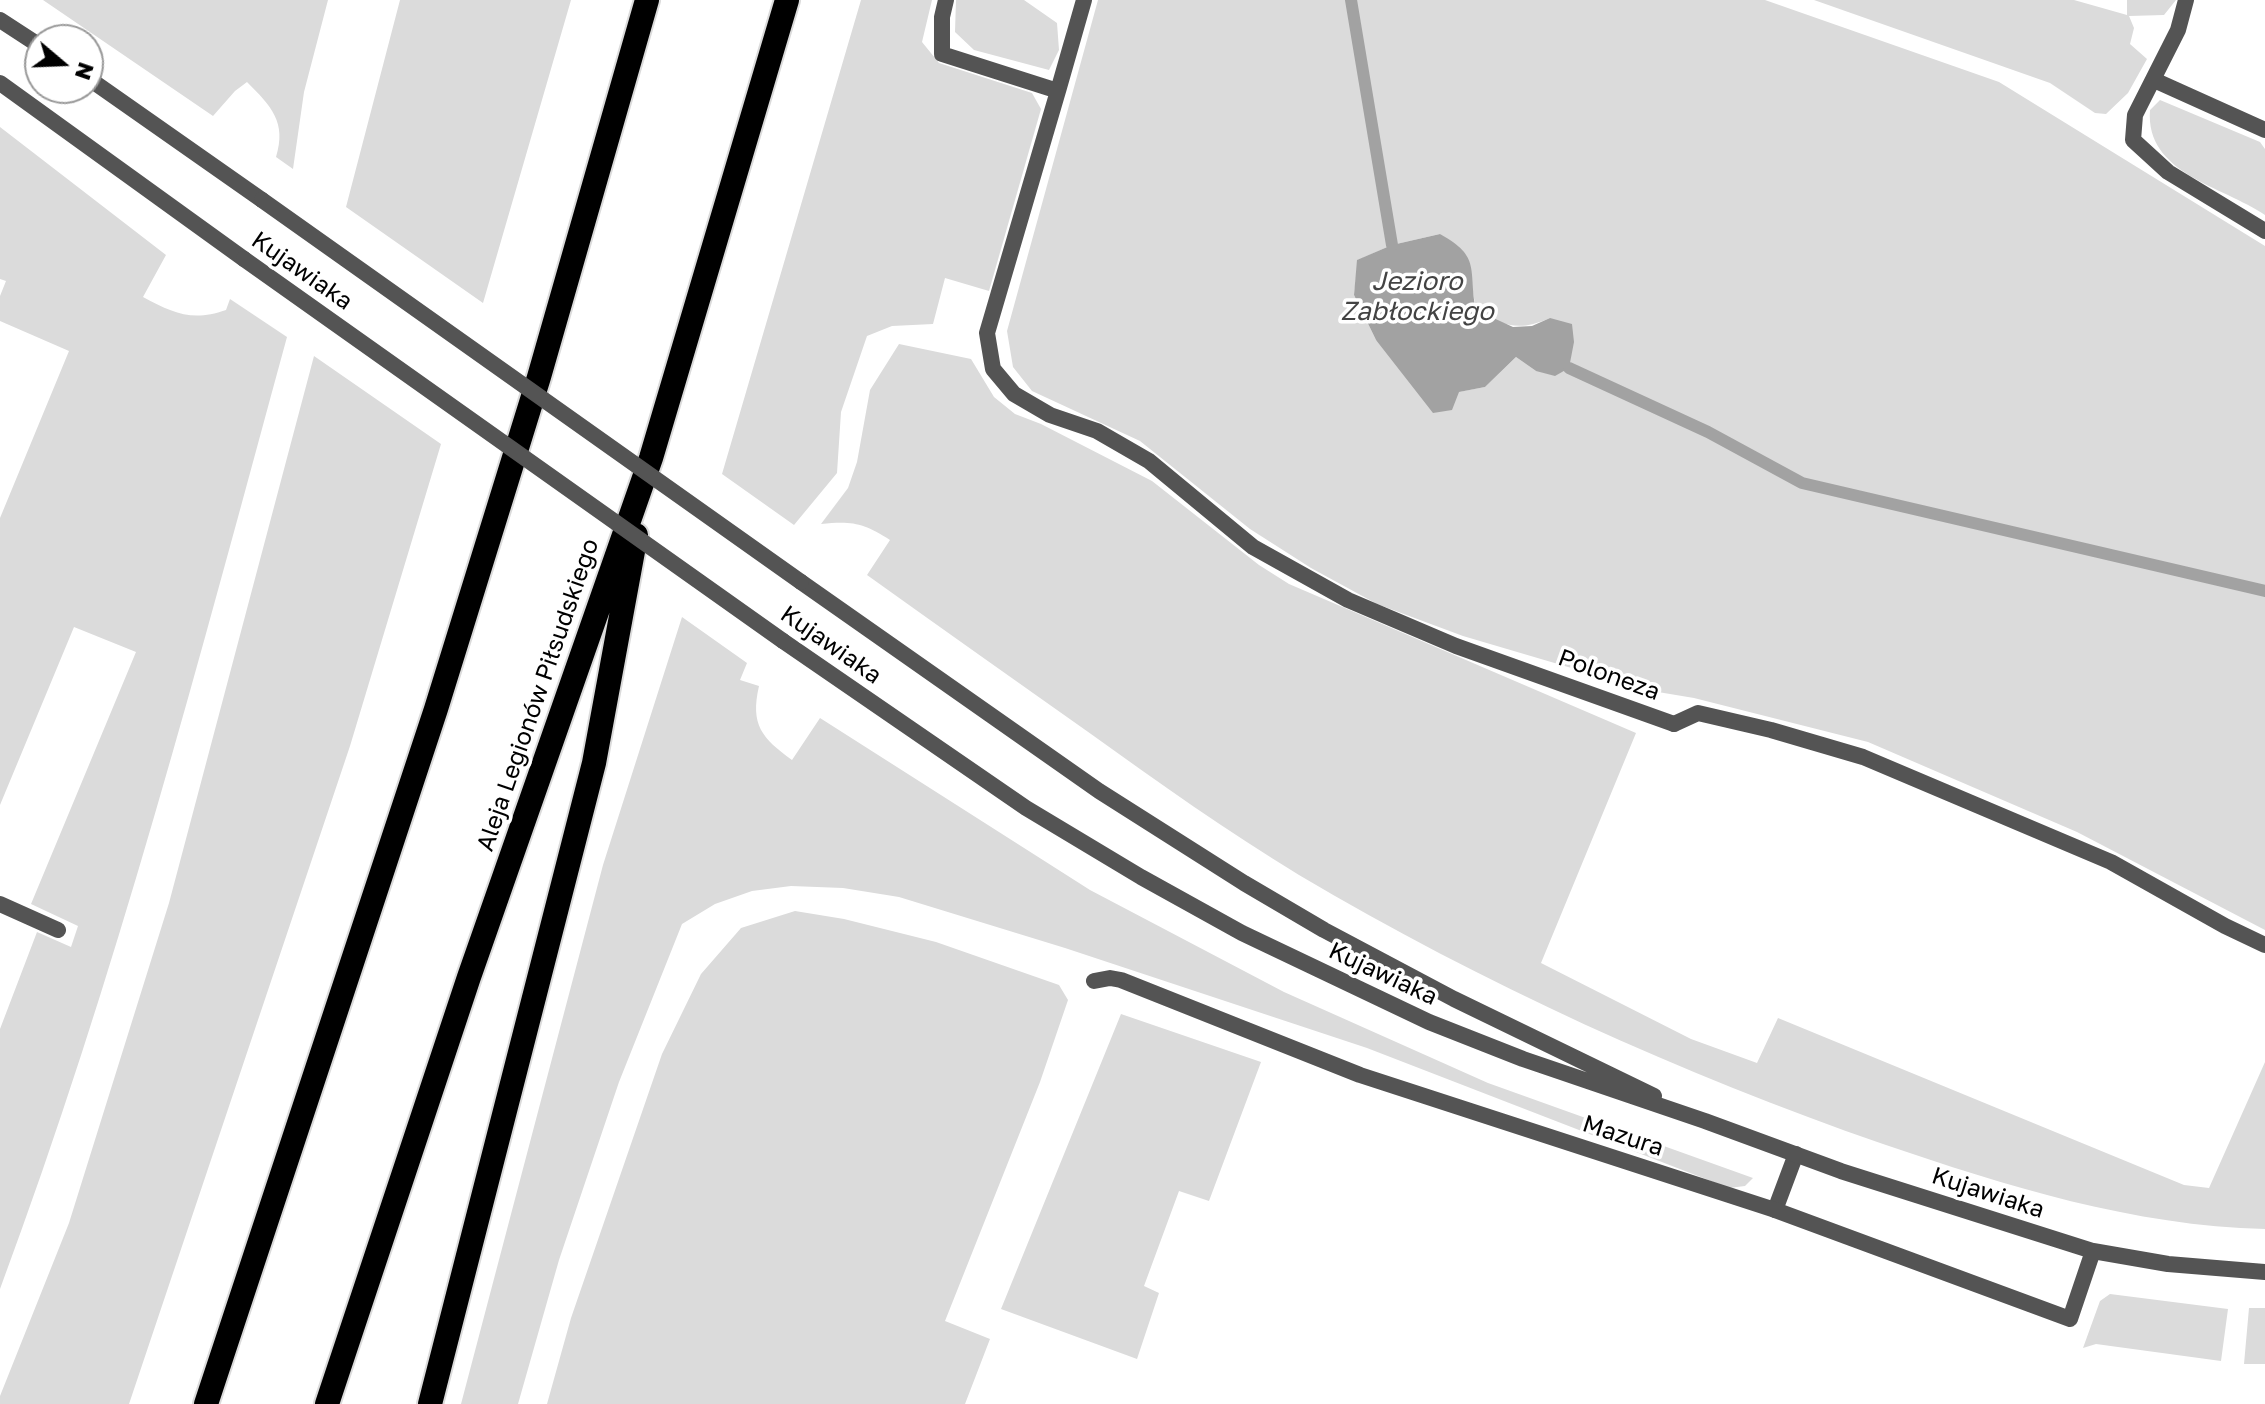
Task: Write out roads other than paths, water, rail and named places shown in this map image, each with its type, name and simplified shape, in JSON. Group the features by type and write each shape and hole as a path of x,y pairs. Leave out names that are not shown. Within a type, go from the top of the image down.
{"highway":[{"path":"206,1404 441,694 539,377 647,0"},
{"name":"Aleja Legionów Piłsudskiego","path":"327,1404 469,977 651,458 787,0"},
{"path":"430,1404 594,763 651,458"}],"street":[{"path":"946,0 942,17 942,54 1058,91"},
{"name":"Poloneza","path":"1084,0 987,333 993,369 1014,394 1050,415 1097,431 1149,461 1253,547 1348,600 1456,646 1674,724 1698,713 1863,757 2111,862 2265,945"},
{"path":"2186,0 2178,30 2135,115 2133,140 2168,172 2265,231"},
{"path":"0,20 24,36"},
{"path":"2154,80 2265,130"},
{"name":"Kujawiaka","path":"0,83 783,641 1026,808 1242,933 1429,1022 1551,1069 1841,1171 2093,1251 2168,1264 2265,1272"},
{"name":"Kujawiaka","path":"104,89 1111,799 1324,930 1454,999 1705,1121"},
{"path":"0,904 58,930"},
{"name":"Mazura","path":"1094,981 1110,978 1121,980 1374,1080 1775,1210 2070,1319 2093,1251"},
{"path":"1775,1210 1796,1154"}],"water":[{"name":"Jezioro Zabłockiego","path":"1440,234 1468,258 1476,310 1513,327 1532,326 1550,318 1572,324 1574,342 1569,368 1555,376 1536,371 1516,357 1485,387 1459,392 1452,410 1433,413 1376,340 1354,295 1357,260 1392,245"}],"waterway":[{"path":"1351,0 1392,245"},
{"path":"1569,368 1708,432 1802,483 2265,591"}]}
